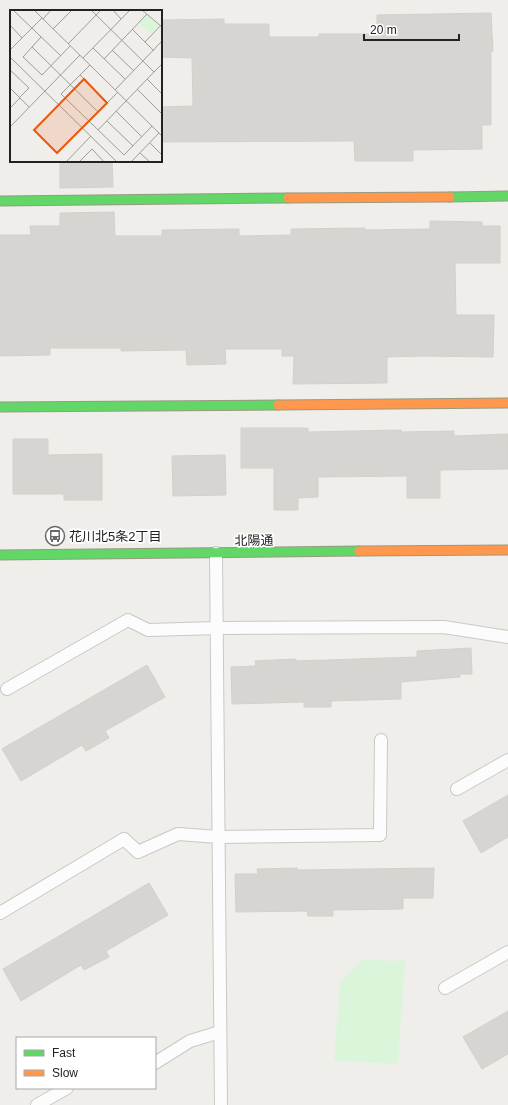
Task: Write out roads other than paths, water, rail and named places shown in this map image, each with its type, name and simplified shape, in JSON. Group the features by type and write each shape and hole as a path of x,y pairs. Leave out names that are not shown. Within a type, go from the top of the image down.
{"street":[{"path":"0,201 508,196"},
{"path":"0,407 508,403"},
{"name":"北陽通","path":"0,555 508,550"}],"lane":[{"path":"216,553 221,1105"},
{"path":"7,689 128,620 148,630 217,628 444,627 508,637"},
{"path":"0,913 124,839 138,852 178,834 219,837 380,835 381,740"},
{"path":"457,789 508,760"},
{"path":"445,988 508,952"},
{"path":"156,1062 190,1041 220,1032"},
{"path":"37,1105 65,1089"}],"place":[{"name":"花川北5条2丁目","path":"55,536"}]}
